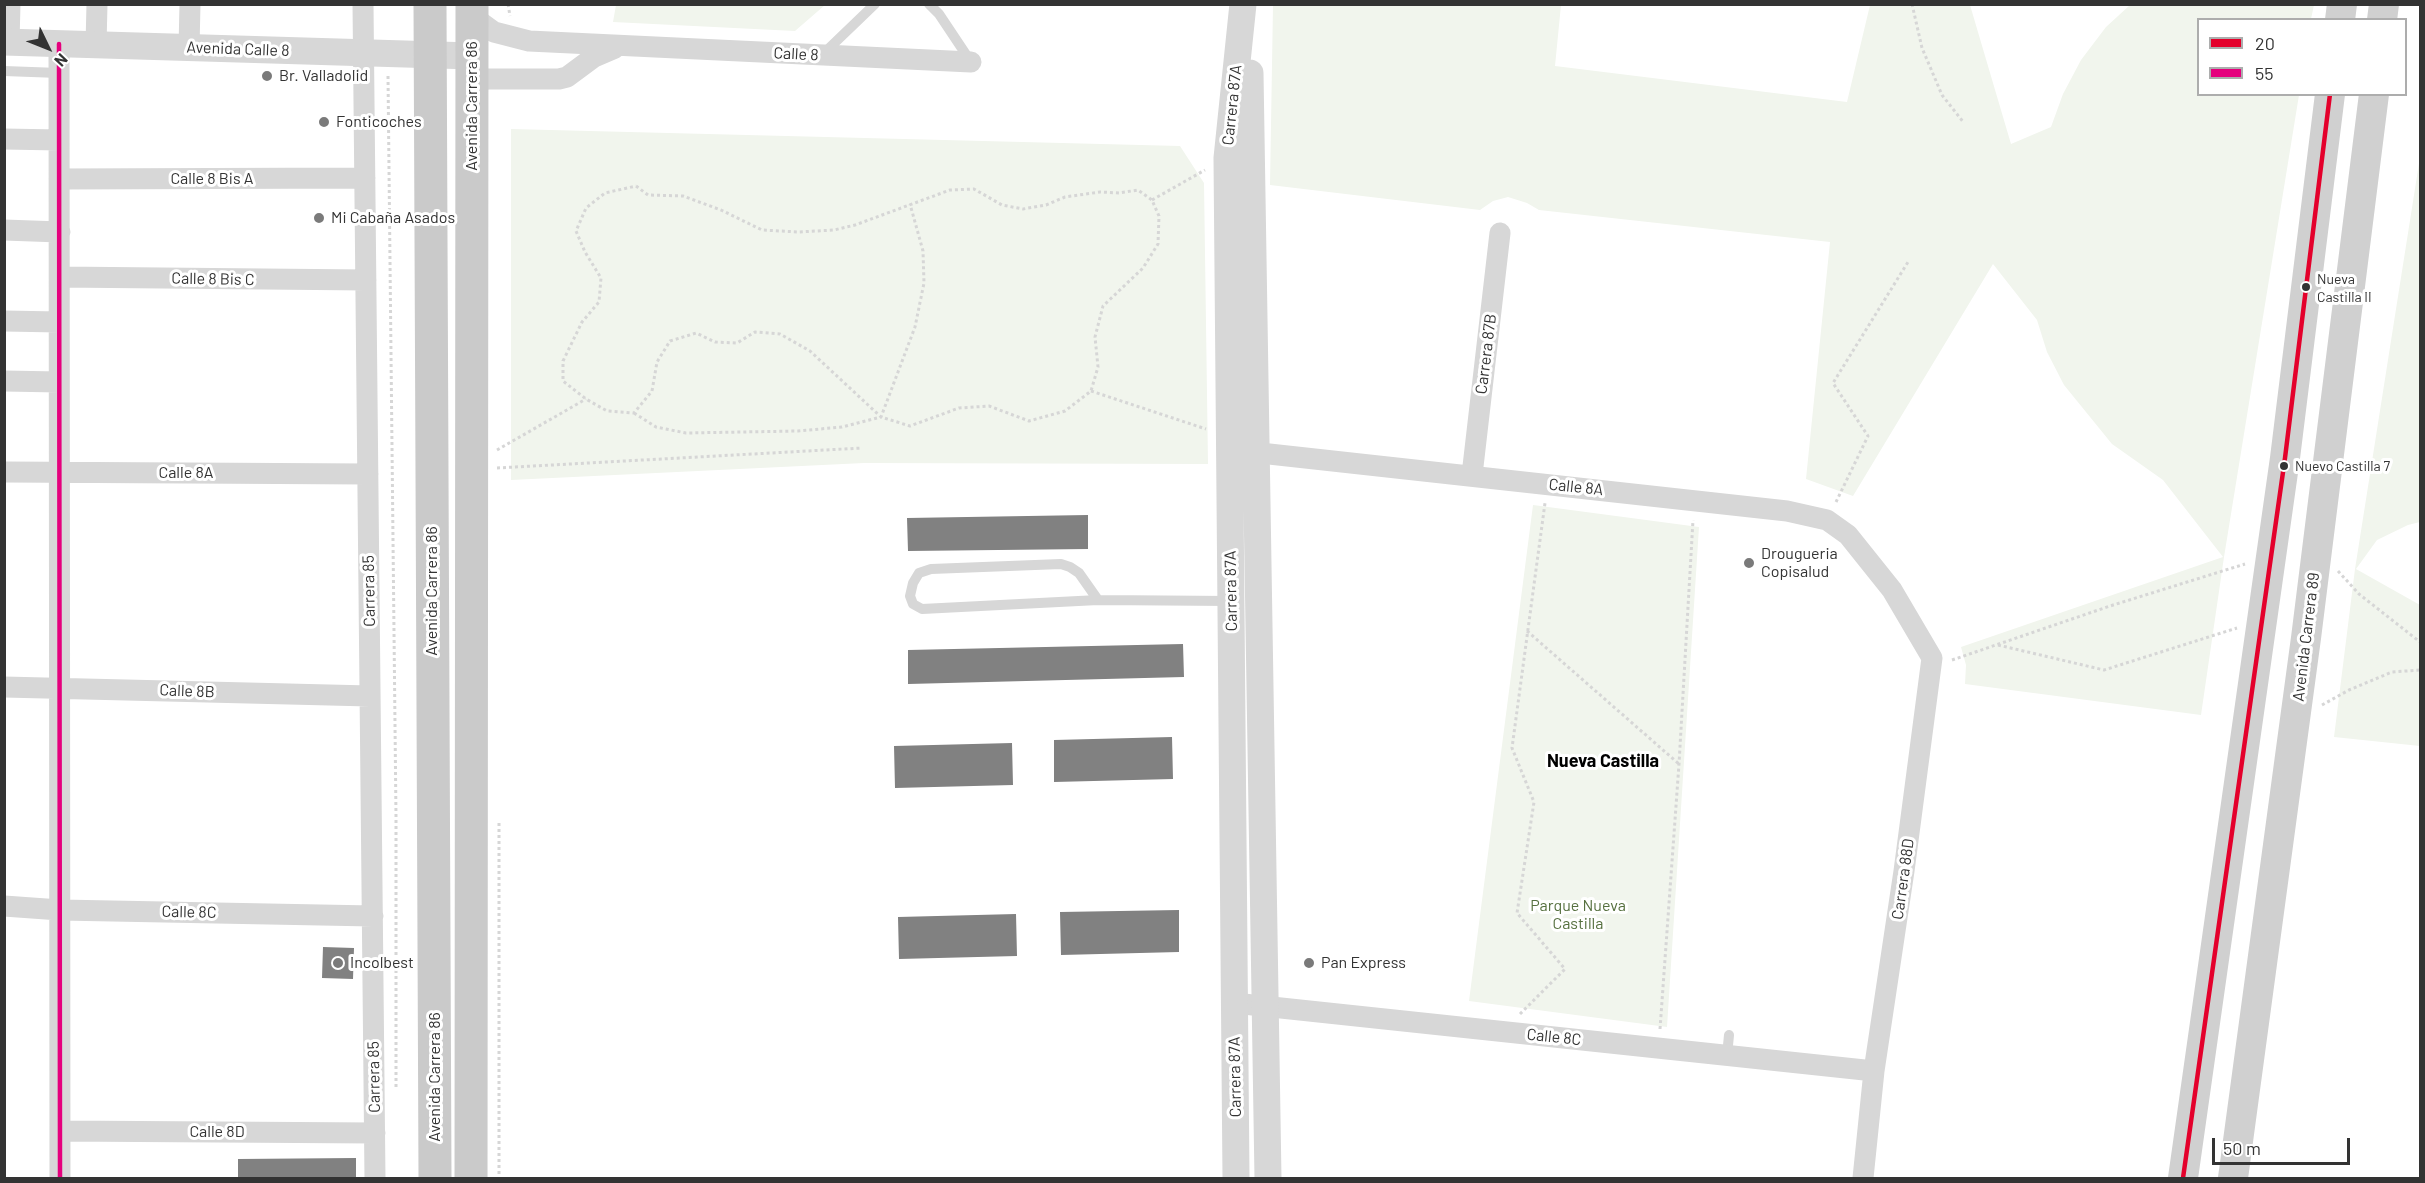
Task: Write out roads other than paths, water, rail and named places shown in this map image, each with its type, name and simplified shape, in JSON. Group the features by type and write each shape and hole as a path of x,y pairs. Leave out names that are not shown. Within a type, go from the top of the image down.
{"main road":[{"name":"Avenida Carrera 86","path":"430,4 435,1179"},
{"name":"Avenida Carrera 86","path":"471,1179 472,10"},
{"path":"2183,1179 2285,458 2330,96"},
{"name":"Avenida Carrera 89","path":"2233,1179 2306,638 2374,96"}],"street":[{"path":"7,42 10,4"},
{"path":"96,4 96,45"},
{"path":"189,48 190,4"},
{"name":"Carrera 85","path":"363,4 376,53 365,178 375,1179"},
{"name":"Carrera 87A","path":"1236,1179 1227,158 1246,4"},
{"name":"Carrera 87A","path":"1246,4 1257,451 1268,1179"},
{"name":"Calle 8","path":"472,10 494,33 518,39 971,62"},
{"name":"Avenida Calle 8","path":"7,42 429,55 472,71"},
{"path":"59,44 60,1179"},
{"name":"Calle 8","path":"472,71 486,79 559,79 573,73 594,57 621,46"},
{"path":"4,139 59,140"},
{"name":"Calle 8 Bis A","path":"60,179 365,178"},
{"path":"4,230 60,232"},
{"name":"Carrera 87B","path":"1472,475 1500,233"},
{"name":"Calle 8 Bis C","path":"60,277 366,280"},
{"path":"4,321 60,322"},
{"path":"4,381 59,382"},
{"name":"Calle 8A","path":"1229,444 1257,451 1694,500 1787,512 1827,520 1848,535 1892,590"},
{"name":"Calle 8A","path":"4,472 368,474"},
{"name":"Carrera 88D","path":"1863,1179 1874,1071 1904,871 1932,658 1892,590"},
{"name":"Calle 8B","path":"4,687 370,696"},
{"name":"Calle 8C","path":"4,906 60,910 373,916"},
{"name":"Calle 8C","path":"1234,1003 1658,1048 1728,1046 1874,1071"},
{"name":"Calle 8D","path":"60,1131 375,1133"}],"lane":[{"path":"822,56 875,4"},
{"path":"929,4 939,14 971,62"},
{"path":"4,71 59,73"},
{"path":"1098,600 1079,573 1061,564 931,569 919,573 913,583 910,596 913,604 922,609 1098,600 1231,601"}],"place":[{"name":"Br. Valladolid","path":"267,76"},
{"name":"Fonticoches","path":"324,122"},
{"name":"Mi Cabaña Asados","path":"319,218"},
{"name":"Nueva Castilla II","path":"2306,287"},
{"name":"Nuevo Castilla 7","path":"2284,466"},
{"name":"Drougueria Copisalud","path":"1749,563"},
{"name":"Incolbest","path":"338,963"},
{"name":"Pan Express","path":"1309,963"}],"district":[{"name":"Nueva Castilla","path":"1603,761"}],"park label":[{"name":"Parque Nueva Castilla","path":"1578,915"}]}
